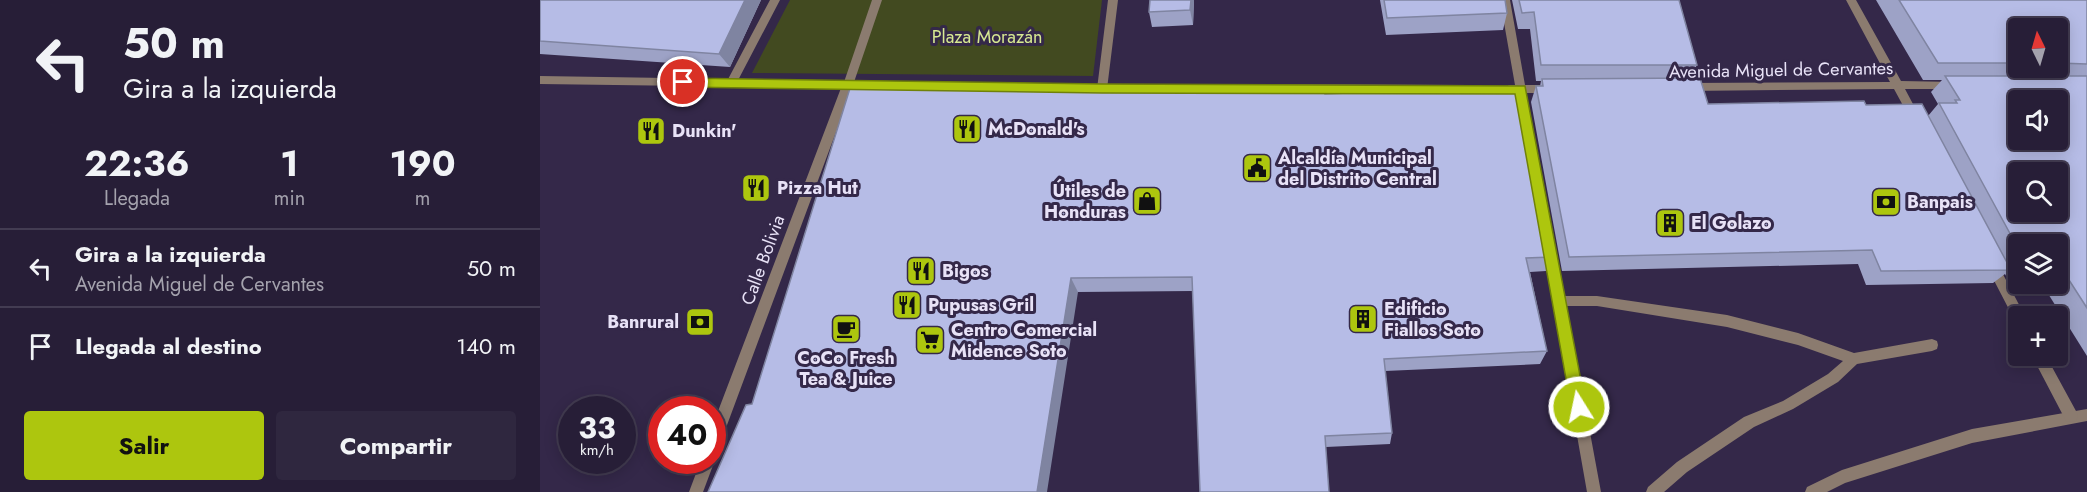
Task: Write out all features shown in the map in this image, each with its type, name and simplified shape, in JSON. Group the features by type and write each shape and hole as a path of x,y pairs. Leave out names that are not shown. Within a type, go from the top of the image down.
{"street":[{"path":"731,83 775,0"},
{"name":"Calle Bolivia","path":"726,410 848,85 877,0"},
{"path":"1113,0 1097,89 1114,89"},
{"path":"1505,0 1525,113"},
{"path":"1851,0 1920,127"},
{"path":"540,80 882,86"},
{"name":"Avenida Miguel de Cervantes","path":"1674,87 1957,85"},
{"path":"1150,88 1484,89"},
{"path":"1496,89 1568,89"},
{"path":"1546,230 1594,492"},
{"path":"1986,254 2013,306"},
{"path":"1559,301 1597,301 1727,321 1798,339 1854,359 1932,345"},
{"path":"1653,492 1682,467 1749,422 1788,405 1833,378 1854,359"},
{"path":"2044,366 2071,416"},
{"path":"1812,492 1842,477 1972,436 2071,416 2087,415"},
{"path":"696,492 703,474"}],"green space":[{"name":"Plaza Morazán","path":"790,0 1102,0 1093,76 752,73"}],"building":[{"path":"540,0 745,0 719,54 540,41"},
{"path":"1150,0 1191,0 1190,10 1149,12"},
{"path":"1384,0 1505,0 1507,13 1387,18"},
{"path":"1519,0 1679,0 1697,65 1541,65 1534,12 1522,13"},
{"path":"1899,0 2087,0 2087,64 2068,63 2068,18 2008,18 2008,63 1938,63"},
{"path":"1945,76 2068,78 2068,76 2087,76 2087,308 2068,278 2068,234 2010,234 1939,103 1957,103 1955,100 1960,100"},
{"path":"1700,78 1708,104 1864,101 1866,105 1922,104 2008,264 2008,270 1881,271 1872,250 1569,257 1536,86 1543,86 1542,79"},
{"path":"851,85 1181,86 1181,92 1325,90 1325,94 1521,86 1552,257 1526,258 1547,351 1384,359 1392,433 1325,436 1329,492 1200,492 1192,277 1071,278 1037,492 708,492 716,474 726,474 726,451 746,405 752,404"}],"place":[{"name":"McDonald's","path":"967,129"},
{"name":"Dunkin'","path":"651,131"},
{"name":"Alcaldía Municipal del Distrito Central","path":"1257,168"},
{"name":"Pizza Hut","path":"756,188"},
{"name":"Útiles de Honduras","path":"1147,201"},
{"name":"Banpais","path":"1886,202"},
{"name":"El Golazo","path":"1670,223"},
{"name":"Bigos","path":"921,271"},
{"name":"Pupusas Gril","path":"907,305"},
{"name":"Edificio Fiallos Soto","path":"1363,319"},
{"name":"Banrural","path":"700,322"},
{"name":"CoCo Fresh Tea & Juice","path":"846,329"},
{"name":"Centro Comercial Midence Soto","path":"930,340"}],"route":[{"path":"683,82 1102,89 1520,89 1579,407"}]}
